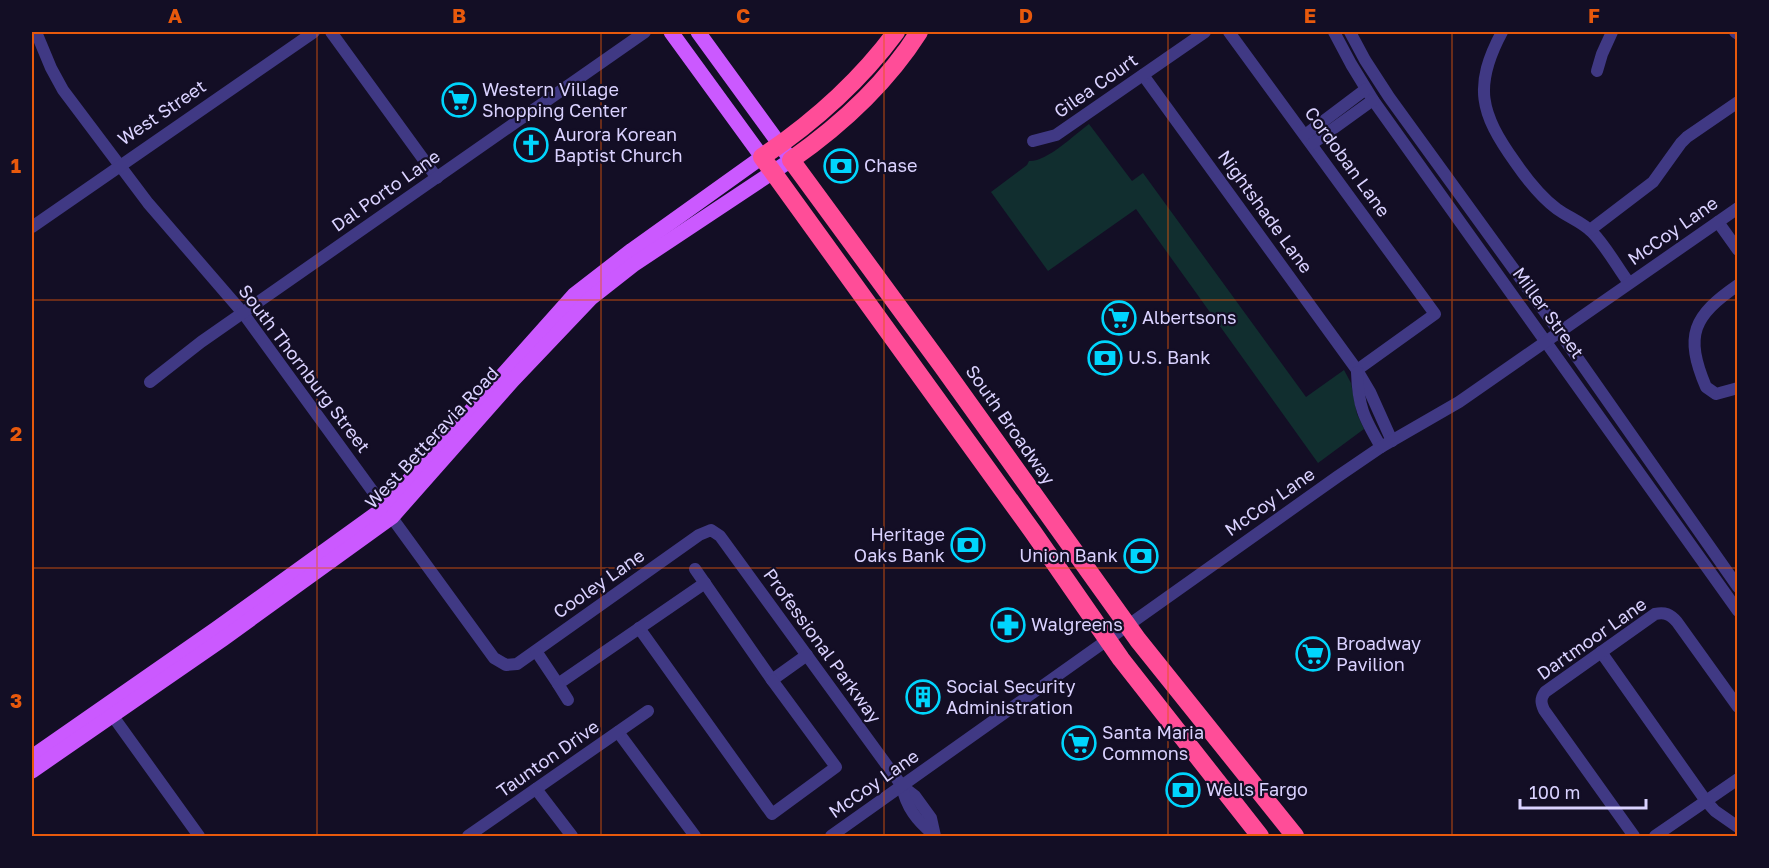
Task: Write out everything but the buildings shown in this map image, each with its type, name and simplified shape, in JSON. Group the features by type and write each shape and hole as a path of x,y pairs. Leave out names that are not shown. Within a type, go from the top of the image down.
{"highway":[{"name":"West Betteravia Road","path":"762,157 816,117 855,82 896,32"},
{"path":"791,160 816,143 869,96 919,32"},
{"path":"762,157 1033,532 1107,640 1260,837"},
{"name":"South Broadway","path":"791,160 1127,625 1294,837"},
{"path":"985,467 1005,454"}],"main road":[{"path":"671,32 762,157"},
{"name":"South Broadway","path":"698,32 791,160"},
{"name":"West Betteravia Road","path":"388,512 574,295 632,250 762,157"},
{"name":"West Betteravia Road","path":"32,771 208,634 388,512 591,298 633,265 791,160"},
{"name":"West Betteravia Road","path":"32,757 108,710"}],"street":[{"name":"South Thornburg Street","path":"36,32 63,90 186,249 243,313 494,658 506,665"},
{"name":"West Street","path":"32,227 314,32"},
{"path":"331,32 436,178"},
{"name":"Dal Porto Lane","path":"150,382 201,342 645,32"},
{"name":"Gilea Court","path":"1033,141 1056,135 1205,32"},
{"name":"Cordoban Lane","path":"1229,32 1435,314 1358,370"},
{"name":"Miller Street","path":"1334,32 1373,100 1737,611"},
{"path":"1502,32 1488,60 1484,80 1484,95 1492,128 1521,170 1548,201 1572,220 1590,230 1629,283"},
{"path":"1597,71 1612,32"},
{"name":"Miller Street","path":"1353,35 1389,97 1560,333 1737,587"},
{"name":"Nightshade Lane","path":"1143,75 1358,370"},
{"path":"1308,139 1366,89"},
{"path":"1308,139 1373,100"},
{"path":"1590,230 1653,182 1687,137 1737,102"},
{"name":"McCoy Lane","path":"831,837 847,832 902,786 1386,444 1459,402 1737,208"},
{"path":"1718,222 1737,250"},
{"path":"1737,285 1705,310 1697,324 1694,340 1706,387 1712,393 1728,392 1737,388"},
{"path":"1358,370 1358,394 1362,412 1386,444"},
{"name":"Cooley Lane","path":"506,665 517,664 699,535 711,530"},
{"name":"Professional Parkway","path":"711,530 720,536 902,786 905,803 921,824 934,835"},
{"path":"639,628 772,814 836,767 772,680 696,569"},
{"path":"558,684 705,583"},
{"name":"Dartmoor Lane","path":"1634,837 1544,710 1541,697 1557,681 1655,614 1663,612 1677,622 1737,707"},
{"path":"536,651 568,700"},
{"path":"1601,652 1706,801 1715,811 1737,827"},
{"path":"772,680 807,656"},
{"path":"108,710 199,837"},
{"name":"Taunton Drive","path":"468,837 648,711"},
{"path":"618,732 695,837"},
{"path":"1655,837 1737,779"},
{"path":"536,789 572,837"},
{"path":"1706,801 1720,805 1737,817"}],"green space":[{"path":"1089,124 1132,181 1143,173 1306,397 1344,370 1351,383 1357,414 1364,429 1318,463 1136,209 1048,271 991,192 1027,165 1029,161 1052,153"}],"place":[{"name":"Western Village Shopping Center","path":"459,100"},
{"name":"Aurora Korean Baptist Church","path":"531,145"},
{"name":"Chase","path":"841,166"},
{"name":"Albertsons","path":"1119,318"},
{"name":"U.S. Bank","path":"1105,358"},
{"name":"Heritage Oaks Bank","path":"968,545"},
{"name":"Union Bank","path":"1141,556"},
{"name":"Walgreens","path":"1008,625"},
{"name":"Broadway Pavilion","path":"1313,654"},
{"name":"Social Security Administration","path":"923,697"},
{"name":"Santa Maria Commons","path":"1079,743"},
{"name":"Wells Fargo","path":"1183,790"}]}
